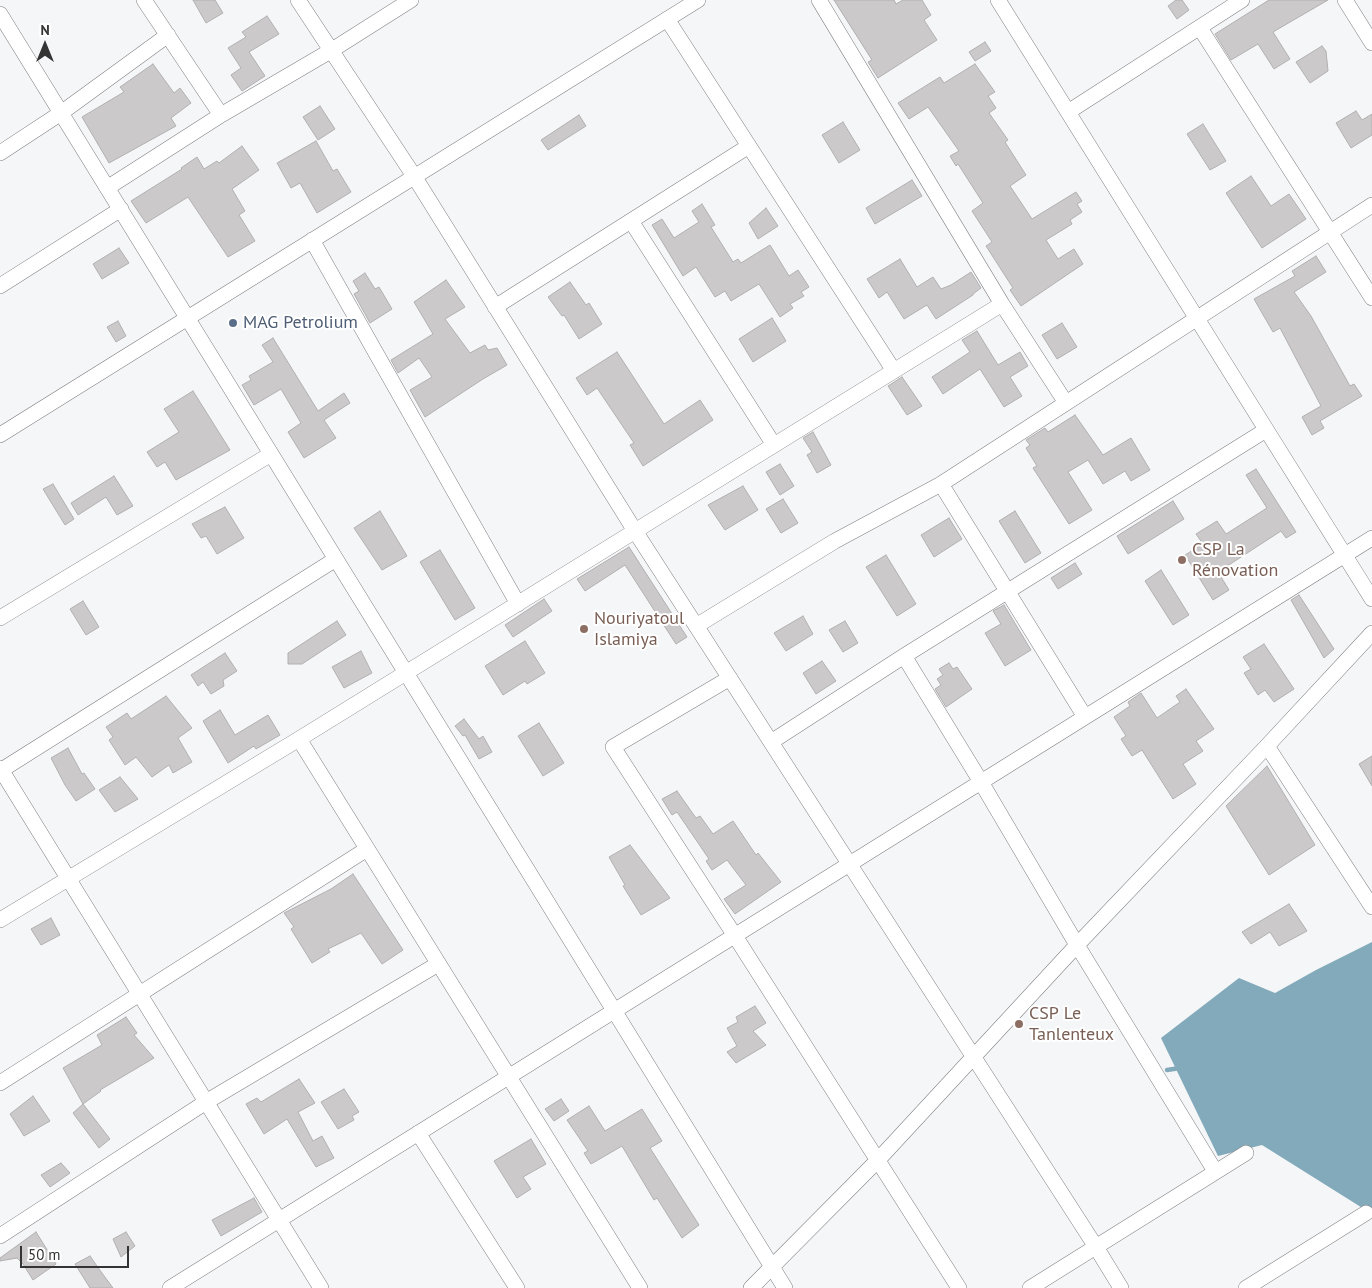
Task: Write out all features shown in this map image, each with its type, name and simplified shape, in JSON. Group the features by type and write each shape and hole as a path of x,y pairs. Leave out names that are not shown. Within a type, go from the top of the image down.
{"street":[{"path":"144,0 221,115"},
{"path":"298,0 414,176 635,531 1121,1288"},
{"path":"107,188 221,115 332,50 411,0"},
{"path":"0,435 698,0"},
{"path":"819,0 1002,304 1066,402"},
{"path":"998,0 1372,599"},
{"path":"1068,112 1242,0"},
{"path":"1345,0 1372,43"},
{"path":"0,14 785,1288"},
{"path":"667,19 894,371"},
{"path":"1200,28 1372,298"},
{"path":"0,153 61,113 168,35"},
{"path":"495,307 749,146"},
{"path":"696,626 835,541 941,484 1372,205"},
{"path":"0,286 120,210"},
{"path":"631,221 774,445"},
{"path":"312,240 518,604"},
{"path":"0,920 518,604 1002,304"},
{"path":"771,742 904,656 1266,430"},
{"path":"0,618 271,454"},
{"path":"941,484 1085,717"},
{"path":"170,1288 1372,538"},
{"path":"321,1288 0,770 336,559"},
{"path":"752,1288 878,1160 1077,945 1372,633"},
{"path":"904,656 1215,1171"},
{"path":"730,678 613,747 959,1288"},
{"path":"298,739 640,1288"},
{"path":"1267,746 1372,907"},
{"path":"0,1083 367,849"},
{"path":"0,1236 206,1102 438,964"},
{"path":"418,1133 517,1288"},
{"path":"1030,1288 1246,1153"},
{"path":"1246,1288 1366,1213"}],"water":[{"path":"1372,942 1372,1214 1262,1145 1218,1156 1161,1038 1239,978 1275,993"}],"building":[{"path":"193,0 215,0 223,13 206,23"},
{"path":"834,0 894,0 896,4 903,0 922,0 931,15 924,20 937,40 878,78 868,62 872,60"},
{"path":"1176,0 1182,0 1189,10 1177,19 1168,6"},
{"path":"1269,0 1328,0 1273,32 1290,59 1274,69 1258,44 1231,60 1215,34"},
{"path":"267,16 279,34 249,52 265,76 242,91 231,75 241,68 228,48 246,37 242,32"},
{"path":"985,42 991,51 975,61 969,52"},
{"path":"1322,46 1326,51 1328,71 1310,83 1296,62"},
{"path":"153,64 174,93 180,88 191,103 171,118 176,126 109,163 82,117 124,92 120,87"},
{"path":"975,64 995,92 988,96 996,108 989,113 1008,140 1005,142 1026,175 1010,186 1032,219 1076,192 1082,201 1077,204 1082,212 1070,220 1072,224 1046,240 1058,259 1074,249 1083,264 1021,306 1010,290 1013,288 986,246 992,242 972,211 983,203 958,164 956,166 950,156 959,151 928,107 909,119 898,103 940,77 944,83"},
{"path":"320,106 335,129 318,140 303,117"},
{"path":"1356,111 1362,120 1372,114 1372,135 1351,148 1336,123"},
{"path":"579,115 586,126 548,150 541,140"},
{"path":"843,122 860,150 839,163 822,135"},
{"path":"1203,124 1226,161 1210,170 1187,134"},
{"path":"316,141 333,171 337,169 351,192 317,213 300,183 291,188 277,163"},
{"path":"242,146 259,170 232,189 245,211 239,215 255,241 228,257 188,197 146,223 131,201 182,169 197,157 204,169 217,161 219,163"},
{"path":"1251,176 1271,206 1289,194 1306,219 1262,248 1226,193"},
{"path":"912,180 922,196 875,224 866,208"},
{"path":"702,204 715,225 711,227 733,262 738,259 741,263 770,245 789,276 798,270 809,287 801,292 804,296 790,304 793,308 780,317 759,284 731,301 725,291 715,297 696,267 683,276 652,225 662,219 674,238 699,222 692,211"},
{"path":"766,208 778,226 758,239 749,223"},
{"path":"119,248 129,263 102,279 93,264"},
{"path":"1316,256 1326,272 1294,292 1311,316 1350,386 1354,384 1362,396 1320,421 1324,428 1312,435 1302,417 1321,406 1280,328 1273,332 1254,299 1295,276 1292,271"},
{"path":"900,259 917,287 933,277 941,289 971,272 981,288 936,319 927,305 904,319 887,292 879,298 867,279"},
{"path":"365,273 375,289 379,287 392,309 370,323 354,294 359,291 353,281"},
{"path":"446,280 465,307 445,319 470,353 485,345 488,350 497,348 507,365 425,417 410,390 432,377 419,358 398,373 391,360 433,334 414,302"},
{"path":"570,282 586,305 589,303 602,324 579,339 564,315 562,316 548,297"},
{"path":"772,318 786,341 753,362 739,339"},
{"path":"118,321 126,336 116,342 107,327"},
{"path":"1062,323 1077,347 1057,359 1042,335"},
{"path":"977,331 998,365 1020,352 1028,366 1010,377 1022,396 1004,407 980,369 943,394 932,377 970,352 962,340"},
{"path":"273,338 318,411 344,393 350,403 324,420 336,438 304,458 288,432 301,423 281,389 254,405 242,385 251,380 249,376 273,362 262,345"},
{"path":"617,352 664,424 700,400 713,420 643,466 630,445 634,443 597,388 587,395 576,378"},
{"path":"902,377 922,406 907,415 888,386"},
{"path":"193,391 230,450 176,480 165,462 157,467 147,452 179,432 164,409"},
{"path":"1075,415 1103,455 1131,438 1150,470 1131,481 1125,471 1103,484 1088,460 1068,472 1092,510 1069,524 1033,468 1037,466 1026,448 1030,445 1026,440 1045,428 1048,432"},
{"path":"813,432 831,465 817,473 807,455 812,452 803,438"},
{"path":"780,464 794,486 780,495 766,472"},
{"path":"1256,469 1296,532 1286,538 1281,531 1218,572 1229,590 1213,600 1185,555 1203,544 1196,534 1217,521 1226,534 1267,508 1246,475"},
{"path":"114,476 133,506 117,515 106,497 78,515 71,503"},
{"path":"53,484 74,519 65,525 43,489"},
{"path":"743,486 758,510 725,530 708,505"},
{"path":"783,499 798,523 781,533 766,509"},
{"path":"1173,501 1184,519 1128,554 1117,536"},
{"path":"225,507 244,538 217,554 206,536 201,538 192,524"},
{"path":"380,511 407,556 382,570 354,528"},
{"path":"1015,511 1041,553 1025,563 999,521"},
{"path":"949,518 962,539 934,557 921,535"},
{"path":"629,547 687,637 676,644 625,565 585,591 577,579"},
{"path":"440,550 475,608 455,620 420,562"},
{"path":"886,555 916,604 897,616 866,567"},
{"path":"1075,563 1082,574 1058,589 1051,578"},
{"path":"1161,570 1189,615 1173,625 1145,581"},
{"path":"1299,595 1334,649 1324,658 1291,600"},
{"path":"544,599 552,611 513,637 505,625"},
{"path":"83,601 99,627 86,635 70,609"},
{"path":"1004,605 1031,650 1005,666 985,633 1001,624 993,611"},
{"path":"803,616 813,634 786,651 774,633"},
{"path":"337,621 346,635 302,664 288,664 288,653"},
{"path":"845,621 858,643 843,652 829,630"},
{"path":"525,641 545,673 527,684 525,681 503,695 485,666"},
{"path":"1264,644 1294,689 1274,702 1265,690 1258,695 1244,673 1251,669 1243,657"},
{"path":"361,651 372,673 344,688 332,667"},
{"path":"225,653 237,671 223,680 224,686 211,694 203,682 198,686 191,675"},
{"path":"822,661 836,681 816,694 803,673"},
{"path":"949,663 953,669 957,667 972,689 946,707 935,689 941,685 937,679 943,675 939,669"},
{"path":"1186,689 1214,729 1196,741 1203,751 1183,764 1196,784 1173,799 1142,750 1132,756 1121,739 1126,736 1114,717 1130,706 1128,702 1141,693 1157,718 1180,702 1176,696"},
{"path":"166,696 192,728 178,738 192,762 173,773 169,765 152,777 136,757 125,765 109,740 113,737 106,727 127,713 131,719"},
{"path":"220,710 235,735 268,715 280,735 256,749 254,746 228,763 203,721"},
{"path":"464,719 479,739 483,736 492,752 479,759 465,735 463,736 455,726"},
{"path":"539,723 564,763 543,776 518,736"},
{"path":"68,748 82,774 84,773 95,789 76,801 51,758"},
{"path":"1372,756 1372,786 1359,764"},
{"path":"1267,766 1315,845 1269,875 1226,806"},
{"path":"120,777 138,799 115,812 99,790"},
{"path":"677,791 696,818 700,816 713,834 733,821 756,855 758,853 781,882 735,914 724,899 746,885 727,860 712,870 706,861 709,859 677,812 672,815 662,799"},
{"path":"630,845 670,898 641,915 623,886 625,885 609,857"},
{"path":"353,874 403,950 382,964 361,933 328,949 330,952 312,963 291,929 294,927 284,913 331,889"},
{"path":"1289,904 1307,931 1279,946 1270,932 1251,944 1242,932"},
{"path":"51,918 60,935 41,945 31,929"},
{"path":"755,1006 766,1023 753,1031 766,1045 736,1063 727,1052 737,1046 727,1028 738,1022 736,1017"},
{"path":"126,1017 137,1033 134,1035 154,1058 100,1090 83,1104 63,1068 102,1045 97,1035"},
{"path":"299,1079 315,1103 298,1112 313,1141 322,1136 334,1158 316,1167 287,1119 264,1134 246,1104 257,1098 261,1102"},
{"path":"344,1089 359,1112 352,1116 354,1120 338,1129 321,1102"},
{"path":"33,1096 50,1121 24,1136 10,1114"},
{"path":"561,1099 569,1111 554,1121 545,1109"},
{"path":"83,1104 110,1139 99,1148 73,1113"},
{"path":"589,1106 605,1131 642,1109 662,1141 650,1148 699,1225 682,1238 657,1198 654,1200 622,1146 591,1164 584,1153 588,1151 567,1120"},
{"path":"531,1139 546,1164 523,1177 531,1189 517,1198 494,1161"},
{"path":"61,1163 70,1173 50,1187 41,1175"},
{"path":"254,1198 262,1212 221,1236 212,1220"},
{"path":"36,1232 56,1264 33,1280 17,1258 0,1261 0,1258"},
{"path":"126,1232 135,1246 121,1257 113,1239"},
{"path":"90,1256 113,1288 90,1288 75,1264"}],"waterway":[{"path":"1167,1070 1180,1068"}],"place":[{"name":"MAG Petrolium","path":"233,323"},
{"name":"CSP La Rénovation","path":"1182,560"},
{"name":"Nouriyatoul Islamiya","path":"584,629"},
{"name":"CSP Le Tanlenteux","path":"1019,1024"}]}
